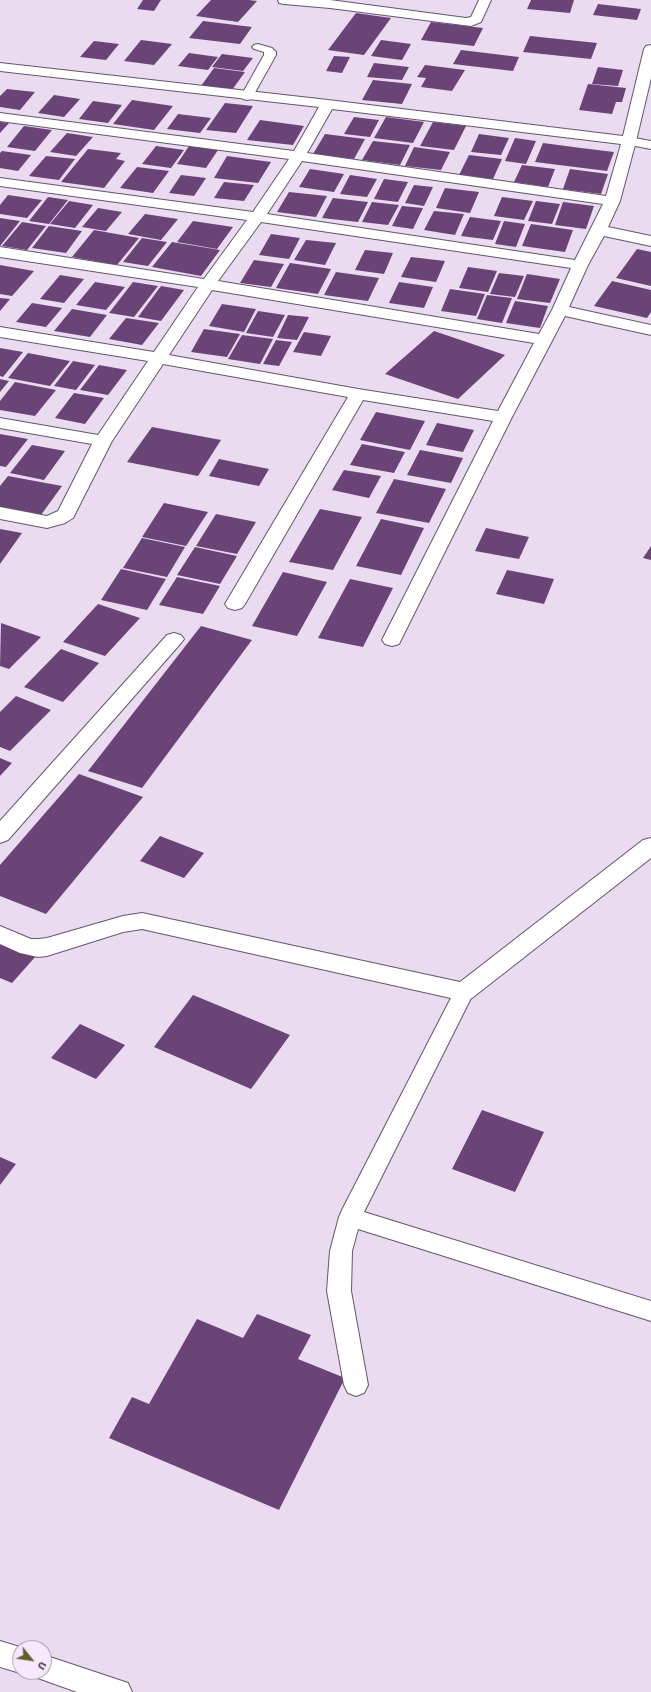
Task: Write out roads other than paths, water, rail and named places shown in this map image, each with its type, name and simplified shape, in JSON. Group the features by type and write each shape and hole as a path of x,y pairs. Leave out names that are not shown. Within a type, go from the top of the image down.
{"street":[{"path":"284,0 330,4 471,22 476,19 485,0"},
{"path":"392,640 504,417 560,310 580,265 599,230 612,201 629,141 651,49"},
{"path":"2,68 328,104 629,141"},
{"path":"0,513 47,522 58,520 66,514 103,440 157,358 208,284 257,217 298,156 328,104"},
{"path":"0,117 298,156 612,201"},
{"path":"0,182 257,217 580,265"},
{"path":"599,230 651,241"},
{"path":"0,252 208,284 544,340"},
{"path":"560,310 651,330"},
{"path":"0,332 358,394 504,417"},
{"path":"235,604 358,394"},
{"path":"0,423 103,440"},
{"path":"0,835 174,639"},
{"path":"0,934 28,947 38,948 47,947 123,924 142,922 161,924 464,992 651,846"}],"lane":[{"path":"247,96 270,55 268,50 258,47"},
{"path":"629,141 651,145"},
{"path":"356,1385 339,1291 342,1251 350,1217 464,992"},
{"path":"350,1217 651,1311"},
{"path":"0,1654 12,1658"},
{"path":"52,1671 119,1692"}]}
